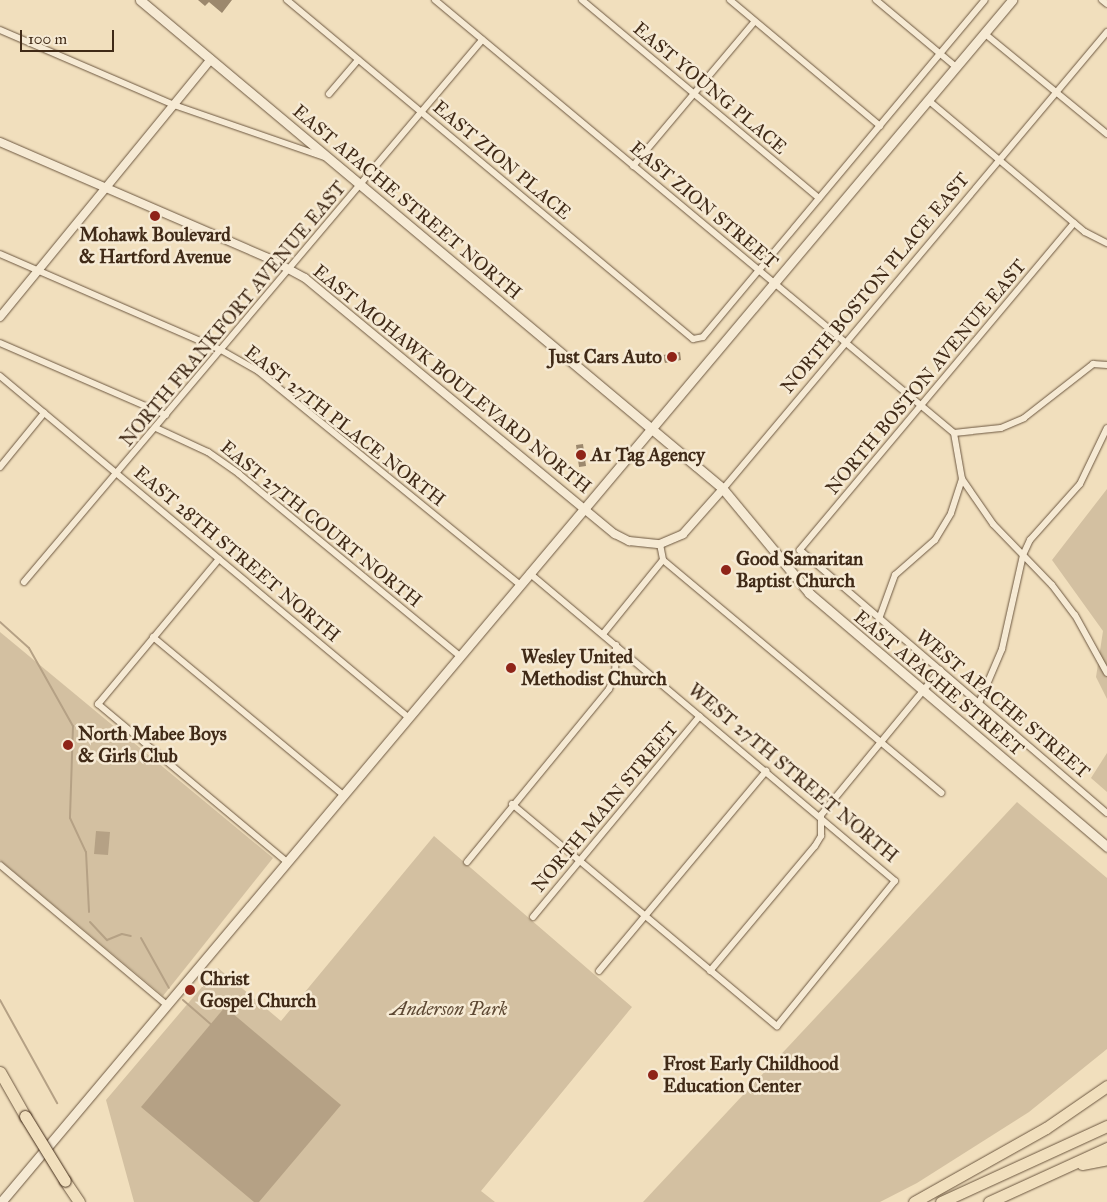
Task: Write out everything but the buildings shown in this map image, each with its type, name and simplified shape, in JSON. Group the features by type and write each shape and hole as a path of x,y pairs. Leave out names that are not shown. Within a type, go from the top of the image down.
{"highway":[{"path":"0,1072 79,1202"},
{"path":"914,1202 1039,1132 1107,1086"},
{"path":"941,1202 1107,1126"},
{"path":"989,1202 1107,1148"},
{"path":"1066,1167 1107,1159"}],"main road":[{"name":"EAST APACHE STREET NORTH","path":"140,0 652,430"},
{"path":"1,1202 1012,0"},
{"name":"EAST APACHE STREET","path":"652,430 723,489 810,594 1107,847"}],"street":[{"name":"EAST ZION PLACE","path":"287,0 690,338 698,339 758,270"},
{"name":"EAST ZION STREET","path":"435,0 954,433"},
{"name":"EAST YOUNG PLACE","path":"582,0 819,198"},
{"path":"730,0 880,126"},
{"path":"876,0 956,67"},
{"path":"758,270 985,0"},
{"path":"1102,0 1107,4"},
{"path":"633,166 755,21"},
{"path":"0,30 174,105 328,158"},
{"name":"NORTH BOSTON PLACE EAST","path":"660,544 693,526 1107,32"},
{"path":"984,33 1107,134"},
{"name":"NORTH FRANKFORT AVENUE EAST","path":"24,582 482,40"},
{"path":"0,317 211,59"},
{"path":"329,94 358,60"},
{"path":"928,100 1074,223 1107,243"},
{"name":"EAST MOHAWK BOULEVARD NORTH","path":"0,142 290,269 334,300 584,508 629,541 660,544"},
{"name":"NORTH BOSTON AVENUE EAST","path":"800,550 1074,223"},
{"name":"EAST 27TH PLACE NORTH","path":"0,254 221,350 258,371 520,585"},
{"path":"0,343 166,415"},
{"path":"1107,365 1093,364 1055,398 1024,418 1001,428 954,433 962,479 993,524 1023,555 1075,615 1107,673"},
{"name":"EAST 28TH STREET NORTH","path":"0,376 408,717"},
{"path":"0,467 44,413"},
{"name":"EAST 27TH COURT NORTH","path":"156,428 208,452 240,474 460,656"},
{"path":"979,703 1002,649 1023,555 1030,540 1080,484 1107,428"},
{"path":"879,619 895,575 922,554 945,526 962,479"},
{"path":"660,544 663,560 754,634 942,793"},
{"name":"EAST APACHE STREET","path":"800,550 879,619"},
{"path":"219,559 98,704 288,862"},
{"path":"603,634 663,560"},
{"name":"WEST 27TH STREET NORTH","path":"529,573 820,815 895,881 777,1026 710,971"},
{"name":"WEST APACHE STREET","path":"879,619 1107,813"},
{"path":"153,637 343,795"},
{"path":"467,862 512,804 609,689 615,675 616,645"},
{"path":"512,804 710,971 815,846 821,836 820,815 940,670"},
{"name":"NORTH MAIN STREET","path":"533,917 700,716"},
{"path":"599,971 766,771"},
{"path":"0,866 167,1005"}],"green space":[{"path":"1107,489 1107,699 1096,677 1103,631 1052,560"},
{"name":"North Mabee Boys & Girls Club","path":"0,632 273,858 163,996 0,860"},
{"path":"1107,753 1107,792 1091,778"},
{"path":"1017,802 1107,878 1107,1049 1029,1112 917,1183 880,1202 643,1202"},
{"name":"Anderson Park","path":"434,836 632,1007 481,1191 495,1202 134,1202 106,1100 218,968 281,1021"}],"shaded area":[{"path":"96,831 110,832 108,855 94,854"},
{"path":"225,1007 341,1105 259,1202 254,1202 141,1107"}],"waterway":[{"path":"0,622 29,648 73,726 70,818 86,852 89,912"},
{"path":"90,922 107,940 122,934 131,936"},
{"path":"141,938 169,988"},
{"path":"0,1000 57,1103"},
{"path":"183,1000 212,1025"}],"place":[{"name":"Mohawk Boulevard & Hartford Avenue","path":"155,216"},
{"name":"Just Cars Auto","path":"672,357"},
{"name":"A1 Tag Agency","path":"581,455"},
{"name":"Good Samaritan Baptist Church","path":"726,570"},
{"name":"Wesley United Methodist Church","path":"511,668"},
{"name":"North Mabee Boys & Girls Club","path":"68,745"},
{"name":"Christ Gospel Church","path":"190,990"},
{"name":"Frost Early Childhood Education Center","path":"653,1075"}]}
